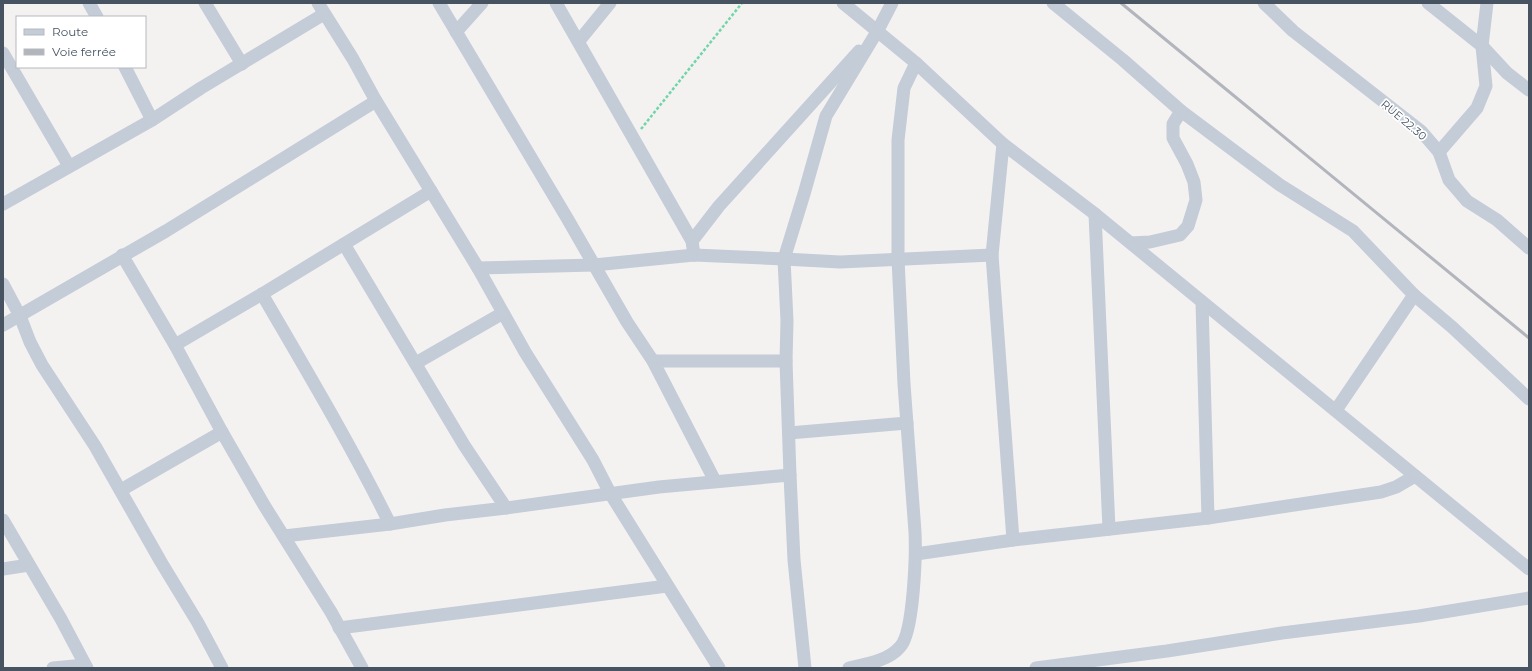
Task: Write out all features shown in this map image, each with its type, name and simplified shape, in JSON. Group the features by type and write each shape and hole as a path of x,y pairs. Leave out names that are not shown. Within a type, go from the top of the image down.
{"street":[{"path":"89,3 96,16"},
{"path":"205,3 242,64"},
{"path":"439,3 627,322 653,362 715,480"},
{"path":"456,32 482,3"},
{"path":"556,3 692,241 694,255"},
{"path":"579,41 610,3"},
{"path":"843,3 878,30 916,63 1003,144 1096,214 1529,569"},
{"path":"805,668 794,560 786,361 787,321 784,258 826,116 878,30 892,3"},
{"path":"1053,3 1118,56 1181,111 1280,185 1353,231 1414,295 1452,327 1529,399"},
{"name":"RUE 22.30","path":"1264,3 1293,31 1421,131 1438,152 1449,180 1467,201 1497,220 1529,248"},
{"path":"1428,3 1482,46 1506,73 1529,90"},
{"path":"1438,152 1476,108 1486,86 1482,46 1487,3"},
{"path":"3,204 152,120 242,64 321,8 478,268 525,352 593,460 610,493 719,668"},
{"path":"692,241 734,189 878,30"},
{"path":"3,53 69,166"},
{"path":"849,668 882,659 901,647 906,637 914,583 916,554 898,259 898,140 904,88 916,63"},
{"path":"126,68 152,120"},
{"path":"3,325 166,231 376,101"},
{"path":"1130,243 1150,242 1180,235 1188,226 1192,216 1196,200 1194,182 1187,164 1172,138 1173,124 1181,111"},
{"path":"1003,144 992,255 1012,540"},
{"path":"175,345 431,191"},
{"path":"1096,214 1109,529"},
{"path":"344,244 464,445 506,508"},
{"path":"122,255 175,345 222,432 362,668"},
{"path":"478,268 594,265 694,255 784,258 840,262 992,255"},
{"path":"3,284 20,316 30,342 42,365 78,419 161,562 198,622 222,668"},
{"path":"262,294 363,469 390,524"},
{"path":"1336,410 1414,295"},
{"path":"1202,302 1208,518"},
{"path":"416,364 503,313"},
{"path":"653,362 786,361"},
{"path":"789,433 907,423"},
{"path":"120,490 222,432"},
{"path":"284,536 390,524 445,515 715,480 790,475"},
{"path":"916,554 1012,540 1208,518 1381,492 1396,487 1415,476"},
{"path":"3,520 61,619 86,666 53,668"},
{"path":"3,569 29,565"},
{"path":"339,628 667,586"},
{"path":"1036,668 1160,652 1282,633 1419,616 1529,598"}],"path":[{"path":"633,139 742,3"}],"railway":[{"path":"1121,3 1529,338"}]}
